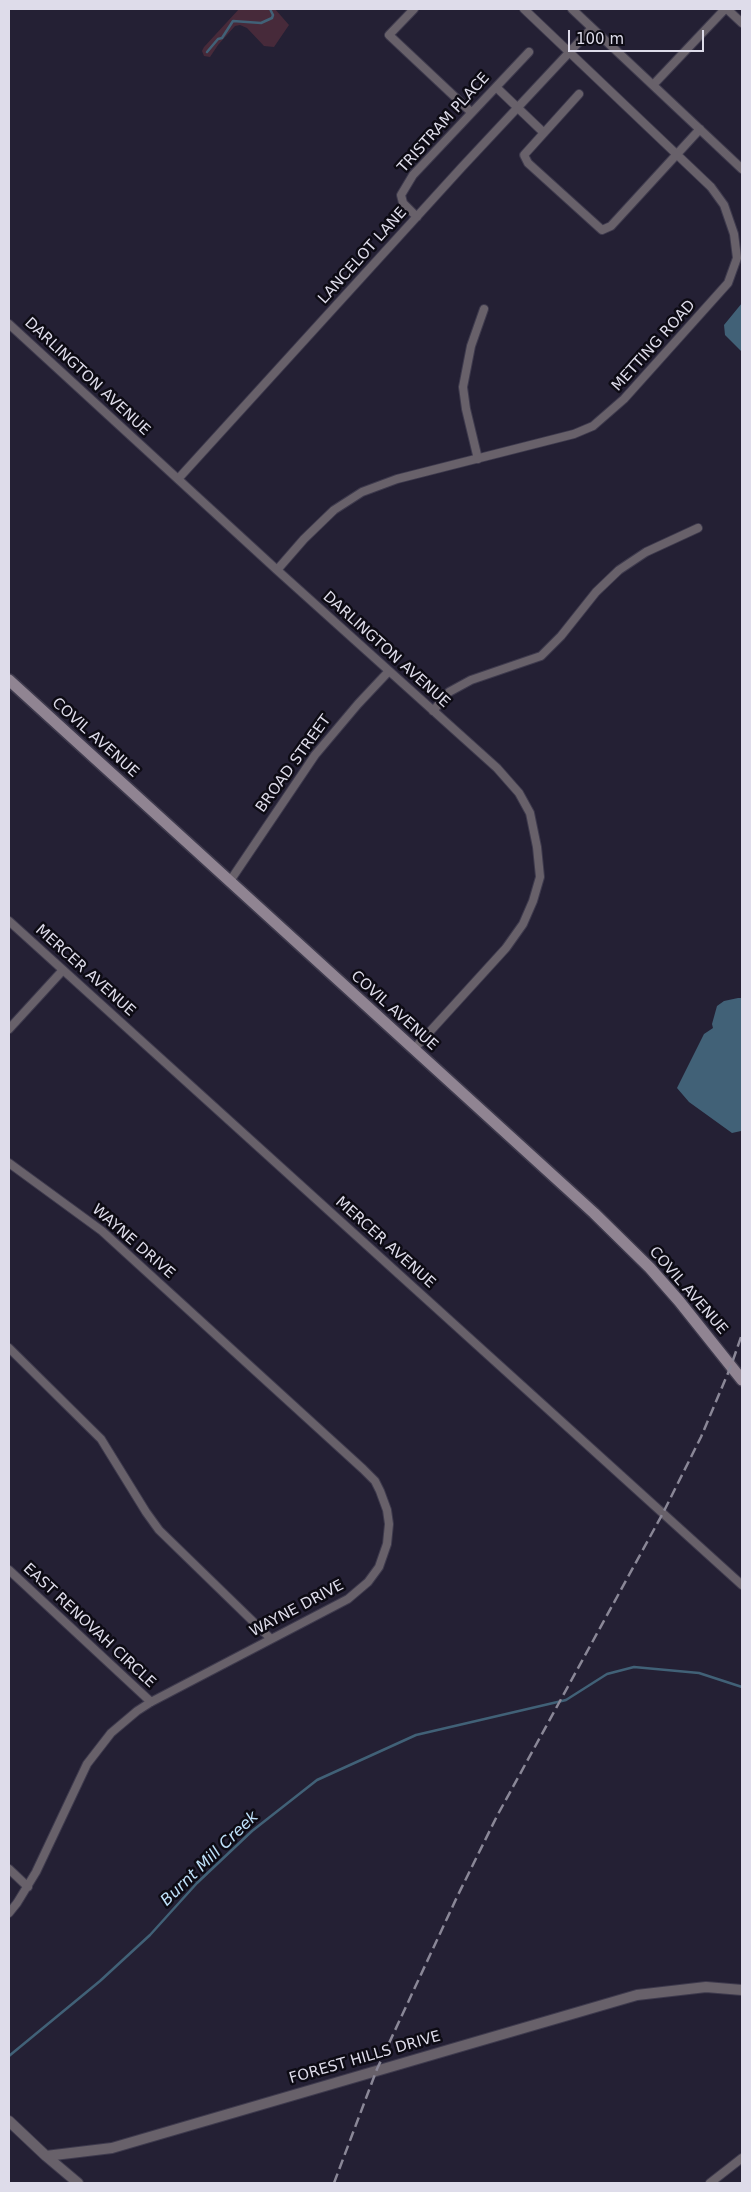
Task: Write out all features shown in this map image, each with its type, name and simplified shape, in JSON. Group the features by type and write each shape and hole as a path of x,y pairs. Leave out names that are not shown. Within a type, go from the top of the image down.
{"main road":[{"name":"COVIL AVENUE","path":"9,680 574,1194 632,1250 682,1304 742,1380"}],"street":[{"path":"414,9 389,35 471,112"},
{"name":"METTING ROAD","path":"277,570 304,539 348,499 388,482 574,434 601,421 668,352 728,284 737,258 734,234 724,205 711,187 524,9"},
{"path":"572,9 742,169"},
{"path":"653,85 726,9 742,23"},
{"name":"LANCELOT LANE","path":"178,479 592,28"},
{"name":"TRISTRAM PLACE","path":"417,217 403,202 404,188 413,175 529,52"},
{"path":"496,87 543,132"},
{"path":"579,94 524,155 528,164 602,230 611,226 700,130"},
{"path":"478,459 466,409 463,386 471,346 484,310"},
{"name":"DARLINGTON AVENUE","path":"9,324 277,570 497,768 518,793 530,813 537,847 540,877 533,901 523,924 512,940 414,1049"},
{"path":"433,710 449,692 471,680 541,656 561,636 596,592 619,570 646,552 698,528"},
{"name":"BROAD STREET","path":"230,881 315,755 389,671"},
{"name":"MERCER AVENUE","path":"9,921 742,1585"},
{"path":"9,1029 63,970"},
{"name":"WAYNE DRIVE","path":"9,1163 102,1231 363,1469 377,1486 385,1502 389,1524 387,1544 375,1573 361,1589 348,1598 151,1702 118,1726 98,1748 80,1778 28,1887 9,1913"},
{"path":"9,1348 101,1439 159,1530 270,1638"},
{"name":"EAST RENOVAH CIRCLE","path":"9,1570 151,1702"},
{"path":"9,1869 28,1887"},
{"name":"FOREST HILLS DRIVE","path":"46,2156 103,2149 134,2142 376,2069 404,2063 637,1995 706,1988 742,1990"},
{"path":"9,2121 78,2183"},
{"path":"710,2183 742,2158"}],"shaded area":[{"path":"239,9 275,9 289,25 274,47 264,46 247,28 240,25 235,26 210,57 204,56 202,51 204,47"}],"water":[{"path":"742,303 742,352 725,335 724,325"},
{"path":"742,998 742,1129 732,1133 689,1102 677,1088 704,1034 713,1028 712,1024 717,1006 724,1001"}],"waterway":[{"path":"207,52 218,39 222,38 233,21 261,23 272,18 273,15 270,9"},
{"name":"Burnt Mill Creek","path":"9,2056 100,1981 150,1935 197,1883 252,1831 317,1780 416,1735 566,1700 607,1674 634,1667 699,1673 742,1687"}],"railway":[{"path":"334,2183 377,2069 457,1897 497,1816 663,1513 701,1437 731,1366 742,1334"}]}
